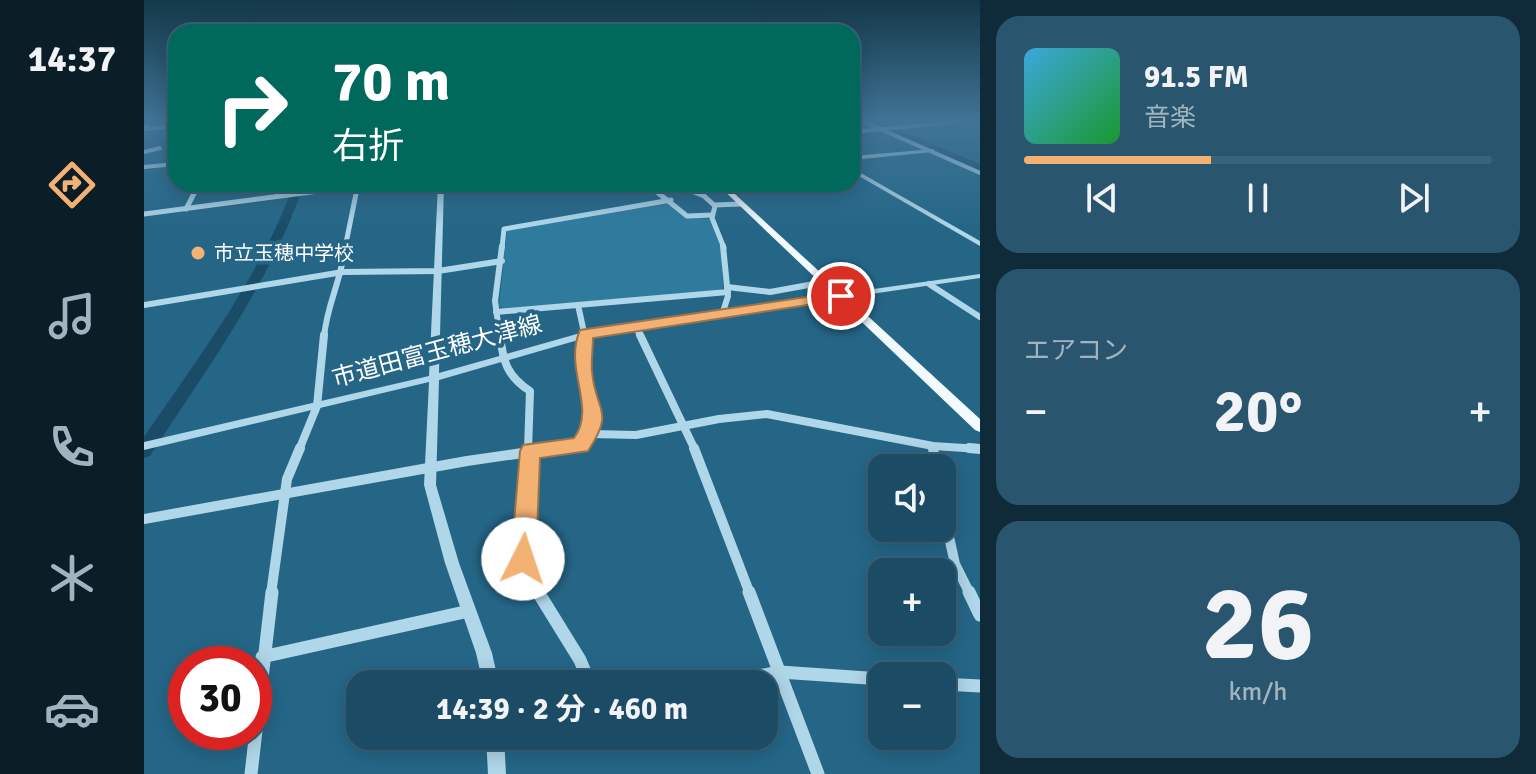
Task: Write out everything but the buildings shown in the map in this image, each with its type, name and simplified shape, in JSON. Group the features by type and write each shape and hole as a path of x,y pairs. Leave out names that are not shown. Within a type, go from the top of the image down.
{"main road":[{"path":"728,192 980,427"}],"street":[{"path":"945,156 980,173"},
{"path":"144,167 168,165"},
{"path":"860,175 980,244"},
{"path":"186,209 195,192"},
{"path":"144,214 306,192"},
{"path":"264,646 287,479 317,406 327,307 343,272 347,229 356,192"},
{"path":"441,192 429,470 437,516 488,670"},
{"path":"659,192 687,216 712,215"},
{"path":"694,192 714,205 741,204"},
{"path":"584,670 525,570 523,559 530,451 530,391 513,380 503,356 495,285 502,261 504,229 671,200"},
{"path":"714,205 712,215 725,250 727,289 722,315"},
{"path":"144,305 343,272 438,271 502,261"},
{"name":"市道田富玉穂大津線","path":"144,446 433,378 585,334 980,276"},
{"path":"496,312 727,289 770,292 825,282"},
{"path":"929,284 980,317"},
{"path":"144,519 530,451 580,445 591,434 594,414 583,373 585,334 578,305"},
{"path":"635,326 686,426 818,774"},
{"path":"591,434 636,435 748,414 776,414 933,446 980,449"},
{"path":"933,446 934,454"},
{"path":"950,542 955,564 980,615"},
{"path":"272,655 469,611"},
{"path":"780,672 868,678"},
{"path":"956,685 980,686"},
{"path":"251,774 253,750"},
{"path":"496,750 497,774"}],"shaded area":[{"path":"668,202 685,217 710,219 721,248 723,288 719,291 506,309 499,306 507,230"}],"waterway":[{"path":"954,156 980,167"},
{"path":"144,451 252,287 287,218 296,192"}],"place":[{"name":"市立玉穂中学校","path":"198,253"}],"route":[{"path":"523,559 530,451 567,449 580,445 591,434 593,427 594,414 583,373 585,334 841,296"}]}
